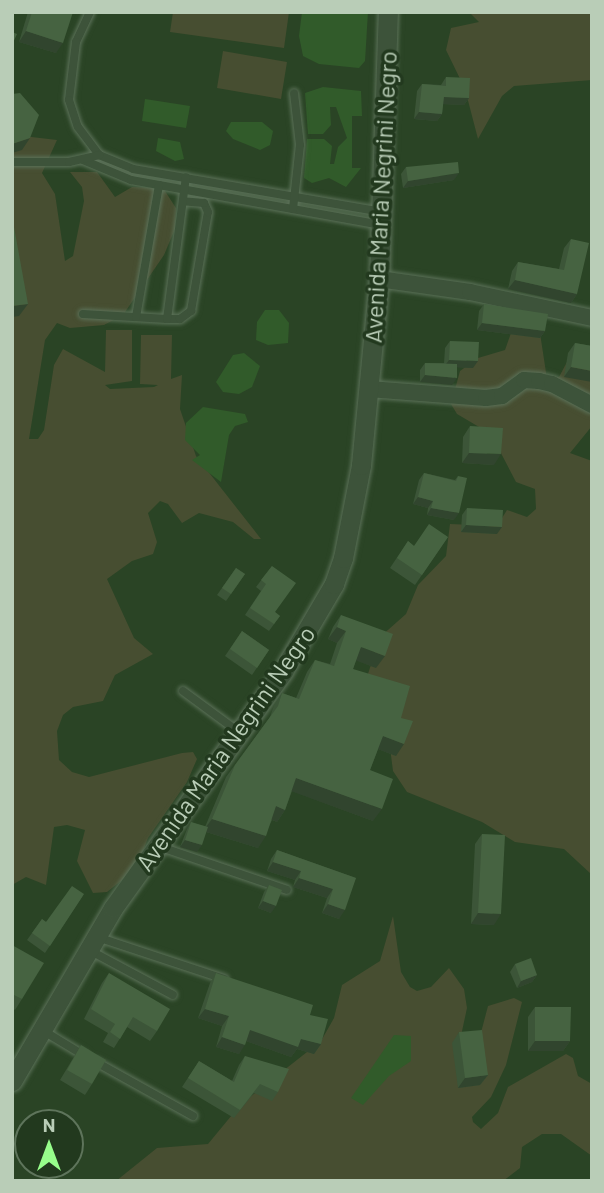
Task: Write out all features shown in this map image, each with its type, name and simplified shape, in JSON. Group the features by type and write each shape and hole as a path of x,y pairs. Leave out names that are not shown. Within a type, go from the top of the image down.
{"street":[{"name":"Avenida Maria Negrini Negro","path":"12,1080 90,942 156,845 240,733 316,617 343,558 355,508 379,279 388,12"},
{"path":"379,279 470,292 592,318"},
{"path":"369,389 486,398 502,396 524,380 538,381 592,405"}],"lane":[{"path":"89,12 76,42 69,100 75,121 99,155 134,169 295,196 383,219"},
{"path":"293,209 300,145 295,93"},
{"path":"12,162 83,160 99,155"},
{"path":"83,160 100,171 184,190 293,209 383,219"},
{"path":"167,319 186,177"},
{"path":"136,317 159,185"},
{"path":"83,314 167,319 186,316 195,302 208,212 204,203 183,201"},
{"path":"183,691 240,733"},
{"path":"156,845 287,890"},
{"path":"90,942 237,984"},
{"path":"90,942 173,995"},
{"path":"39,1028 192,1116"}],"shaded area":[{"path":"173,12 289,12 284,48 170,32"},
{"path":"302,12 368,12 365,61 359,68 319,64 303,56 299,36"},
{"path":"469,12 592,12 592,80 514,86 502,96 478,139 465,89 446,50 451,28 479,22"},
{"path":"223,51 287,62 281,99 217,88"},
{"path":"323,87 361,91 362,116 352,116 352,168 361,168 346,187 329,178 312,183 304,178 307,139 324,139 332,146 330,164 334,164 338,147 347,138 336,107 330,107 331,125 323,134 308,134 305,93"},
{"path":"145,99 190,106 186,128 142,121"},
{"path":"231,122 262,122 273,131 270,145 260,150 233,139 226,131"},
{"path":"23,136 57,140 42,173 55,194 65,261 73,256 84,201 82,187 70,172 97,172 115,197 132,187 163,188 176,208 175,229 164,255 123,315 104,325 70,328 57,323 45,340 29,439 38,439 44,430 54,365 63,349 105,372 106,330 132,330 132,381 105,385 110,389 154,387 158,385 140,384 141,335 172,335 171,379 182,375 180,409 196,456 261,539 254,539 233,522 199,513 182,523 168,504 160,501 148,513 157,542 153,554 132,561 107,579 134,638 153,654 115,675 103,701 73,707 63,715 57,731 59,760 72,772 89,777 182,753 193,752 197,759 187,782 148,838 136,869 107,892 93,893 77,861 85,830 67,825 54,827 46,885 26,877 12,885 12,138"},
{"path":"158,138 180,142 184,159 175,161 156,151"},
{"path":"265,310 279,310 289,323 288,343 268,345 256,340 257,322"},
{"path":"511,333 540,333 547,379 559,377 567,362 592,366 592,426 570,453 592,461 591,874 564,849 515,842 482,822 407,792 393,771 389,740 366,680 380,637 406,614 418,585 446,556 450,524 497,526 507,510 527,517 536,509 535,489 516,482 491,434 457,414 451,404 460,371 478,358 505,350"},
{"path":"244,353 260,366 252,387 239,394 223,392 216,382 233,355"},
{"path":"203,407 245,414 248,422 235,426 229,435 221,482 192,460 200,455 185,440 186,423"},
{"path":"393,916 401,972 410,987 417,991 431,987 449,968 464,989 467,1008 458,1050 474,1059 488,1006 514,998 522,1002 506,1065 491,1097 472,1117 473,1122 481,1129 498,1113 508,1087 566,1054 573,1058 578,1076 592,1084 592,1156 561,1134 542,1134 522,1147 520,1168 503,1181 116,1181 157,1148 208,1144 241,1104 321,1041 334,1018 342,985 380,961"},
{"path":"394,1035 411,1036 411,1061 389,1076 363,1105 351,1098"}],"building":[{"path":"32,12 73,12 63,43 26,31"},
{"path":"12,32 17,34 12,45"},
{"path":"446,77 470,78 469,98 444,97 442,114 419,112 422,84 446,86"},
{"path":"20,93 39,115 30,138 12,144 12,94"},
{"path":"458,162 459,173 408,181 406,167"},
{"path":"12,216 28,304 12,306"},
{"path":"571,239 589,243 577,294 515,280 518,262 564,270"},
{"path":"484,304 548,314 545,331 482,323"},
{"path":"450,341 479,342 478,361 449,360"},
{"path":"575,343 592,346 592,371 571,367"},
{"path":"425,363 457,364 457,378 425,375"},
{"path":"470,426 503,428 501,454 469,453"},
{"path":"424,473 456,481 458,476 467,478 459,513 431,508 433,501 418,497"},
{"path":"467,508 503,510 502,527 466,525"},
{"path":"429,524 448,537 422,575 397,558 408,541 414,546"},
{"path":"272,566 296,583 275,612 280,616 274,624 250,608 266,584 261,580"},
{"path":"236,568 245,574 231,594 222,588"},
{"path":"341,615 393,634 385,656 361,647 353,669 410,686 401,718 413,721 404,744 383,736 370,770 393,779 382,809 296,778 285,810 276,806 266,836 212,819 235,765 278,706 282,693 299,699 315,660 334,666 346,631 337,627"},
{"path":"242,631 269,650 257,668 230,649"},
{"path":"191,822 208,827 202,845 185,840"},
{"path":"482,834 505,835 501,914 478,913"},
{"path":"277,850 356,878 345,910 328,904 333,889 299,878 301,871 273,862"},
{"path":"269,885 282,890 276,906 263,901"},
{"path":"72,886 84,894 50,946 32,933 42,919 46,922"},
{"path":"12,945 44,963 22,999 12,994"},
{"path":"531,958 537,975 521,981 515,964"},
{"path":"109,973 170,1009 157,1031 133,1017 120,1039 110,1032 115,1024 91,1009"},
{"path":"216,973 313,1005 310,1015 328,1019 321,1044 301,1039 298,1047 250,1030 245,1045 222,1037 229,1016 205,1009"},
{"path":"535,1007 571,1007 570,1041 535,1041"},
{"path":"482,1030 488,1075 465,1078 459,1032"},
{"path":"81,1045 106,1060 92,1084 67,1070"},
{"path":"245,1056 289,1069 278,1092 260,1084 240,1110 188,1078 199,1061 234,1082"}]}
